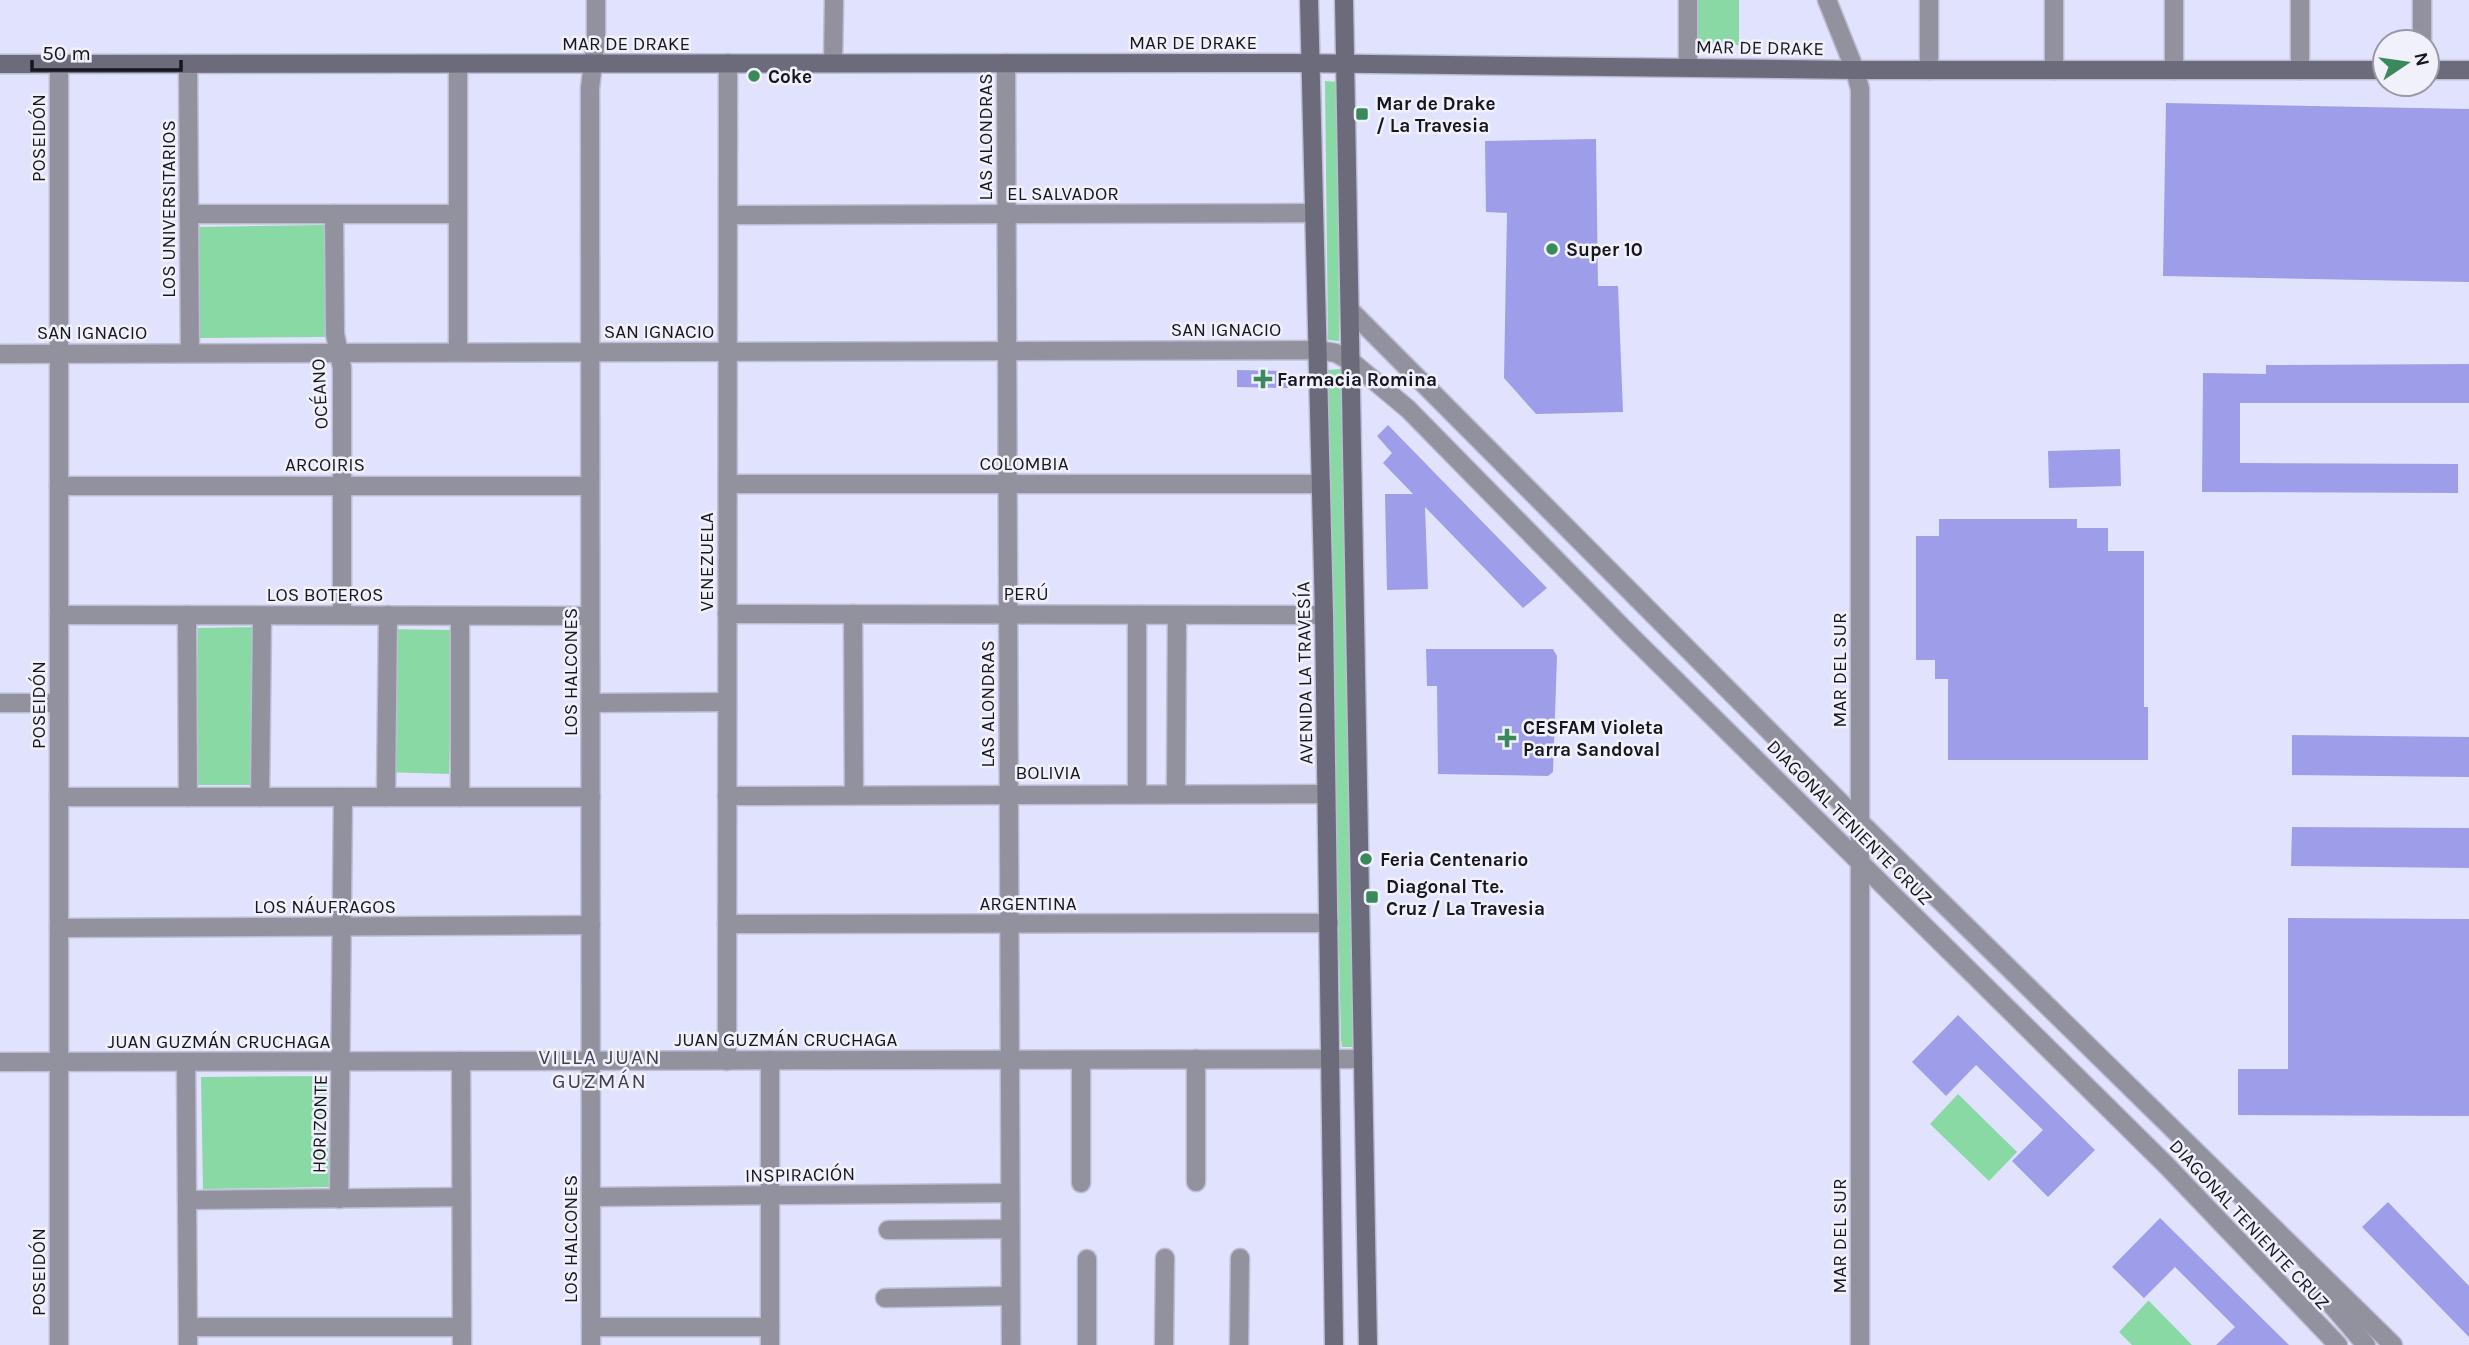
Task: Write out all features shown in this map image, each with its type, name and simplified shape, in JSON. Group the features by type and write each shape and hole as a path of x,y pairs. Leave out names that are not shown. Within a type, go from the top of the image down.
{"street":[{"name":"LOS HALCONES","path":"591,1336 590,88 596,0"},
{"path":"834,0 834,63"},
{"name":"AVENIDA LA TRAVESÍA","path":"1309,0 1324,615 1334,1345"},
{"path":"1344,0 1368,1345"},
{"path":"1688,0 1688,67"},
{"name":"MAR DEL SUR","path":"1827,0 1860,89 1860,1345"},
{"path":"1929,0 1929,70"},
{"path":"2054,0 2054,70"},
{"path":"2174,0 2174,70"},
{"path":"2300,0 2300,70"},
{"path":"2422,0 2422,28"},
{"name":"LAS ALONDRAS","path":"1006,63 1011,1345"},
{"name":"MAR DE DRAKE","path":"0,64 1346,63 1855,70 2371,70"},
{"name":"POSEIDÓN","path":"59,64 59,1345"},
{"name":"LOS UNIVERSITARIOS","path":"188,64 190,353"},
{"path":"458,64 458,352"},
{"name":"VENEZUELA","path":"727,1061 728,64"},
{"path":"2441,70 2469,70"},
{"path":"189,214 458,214"},
{"name":"OCÉANO","path":"334,214 335,334 342,369 342,615"},
{"name":"EL SALVADOR","path":"728,215 1314,214"},
{"name":"DIAGONAL TENIENTE CRUZ","path":"1351,311 1860,822 2306,1256 2393,1345"},
{"name":"DIAGONAL TENIENTE CRUZ","path":"1317,350 1336,353 1352,362 1408,409 1630,635 2167,1166 2338,1345"},
{"name":"SAN IGNACIO","path":"0,354 1317,350"},
{"name":"COLOMBIA","path":"728,484 1321,484"},
{"name":"ARCOIRIS","path":"59,486 590,486"},
{"name":"PERÚ","path":"727,614 1324,615"},
{"path":"853,614 854,795"},
{"name":"LOS BOTEROS","path":"59,615 590,616"},
{"path":"187,615 188,797"},
{"path":"260,797 262,615"},
{"path":"386,797 388,615"},
{"path":"1137,615 1137,794"},
{"path":"1175,793 1177,615"},
{"path":"460,616 460,797"},
{"path":"591,703 727,702"},
{"path":"0,703 59,703"},
{"name":"BOLIVIA","path":"727,796 1326,794"},
{"path":"59,797 591,797"},
{"name":"HORIZONTE","path":"339,1199 343,797"},
{"name":"ARGENTINA","path":"727,924 1329,923"},
{"name":"LOS NÁUFRAGOS","path":"59,928 591,925"},
{"path":"1196,1059 1196,1182"},
{"name":"JUAN GUZMÁN CRUCHAGA","path":"0,1062 1363,1059"},
{"path":"591,1336 770,1336 770,1060"},
{"path":"1081,1060 1081,1183"},
{"path":"461,1061 461,1345"},
{"path":"186,1062 188,1345"},
{"name":"INSPIRACIÓN","path":"591,1197 1010,1193"},
{"path":"187,1200 461,1198"},
{"path":"888,1230 1010,1229"},
{"name":"DIAGONAL TENIENTE CRUZ","path":"2306,1256 2323,1295 2366,1345"},
{"path":"1164,1345 1165,1258"},
{"path":"1239,1345 1240,1258"},
{"path":"1087,1259 1087,1345"},
{"path":"885,1298 1010,1296"},
{"path":"188,1326 461,1326"}],"green space":[{"path":"1697,0 1739,0 1739,45 1696,44"},
{"path":"1325,81 1338,82 1339,341 1328,340"},
{"path":"324,225 326,337 200,338 198,227"},
{"path":"1342,369 1354,1039 1352,1047 1342,1047 1341,1040 1326,370"},
{"path":"255,627 252,785 195,785 198,628"},
{"path":"381,629 453,630 449,774 383,772"},
{"path":"327,1076 329,1187 203,1189 201,1077"},
{"path":"1958,1094 2017,1152 1989,1181 1930,1124"},
{"path":"2148,1301 2192,1345 2132,1345 2119,1332"}],"building":[{"path":"2166,103 2469,109 2469,282 2163,276"},
{"name":"Super 10","path":"1596,139 1598,286 1618,286 1623,412 1536,414 1504,378 1507,213 1486,212 1485,141"},
{"path":"2469,364 2469,403 2240,403 2240,463 2458,464 2458,493 2202,492 2203,373 2266,374 2266,365"},
{"name":"Farmacia Romina","path":"1237,370 1288,371 1288,388 1237,387"},
{"path":"1388,425 1547,588 1523,608 1425,507 1428,589 1387,590 1385,494 1413,494 1383,463 1392,453 1377,436"},
{"path":"2120,449 2121,486 2049,488 2048,451"},
{"path":"1939,519 2077,519 2077,528 2108,528 2108,551 2144,551 2144,707 2148,707 2148,760 1948,760 1948,679 1935,679 1935,660 1916,660 1916,536 1939,536"},
{"path":"1426,649 1553,649 1557,656 1553,772 1548,776 1438,774 1437,686 1427,686"},
{"path":"2292,735 2469,737 2469,777 2292,775"},
{"path":"2292,827 2469,828 2469,868 2291,866"},
{"path":"2288,918 2469,919 2469,1116 2238,1115 2238,1069 2288,1069"},
{"path":"1958,1015 2095,1150 2048,1197 2012,1161 2043,1130 1976,1065 1946,1096 1912,1062"},
{"path":"2388,1202 2469,1286 2469,1337 2362,1227"},
{"path":"2160,1218 2289,1345 2216,1345 2235,1327 2175,1267 2144,1298 2112,1267"}],"place":[{"name":"Coke","path":"754,76"},
{"name":"Mar de Drake / La Travesia","path":"1362,114"},
{"name":"Super 10","path":"1552,249"},
{"name":"Farmacia Romina","path":"1263,379"},
{"name":"CESFAM Violeta Parra Sandoval","path":"1507,738"},
{"name":"Feria Centenario","path":"1366,859"},
{"name":"Diagonal Tte. Cruz / La Travesia","path":"1372,897"}],"district":[{"name":"VILLA JUAN GUZMÁN","path":"600,1069"}]}
